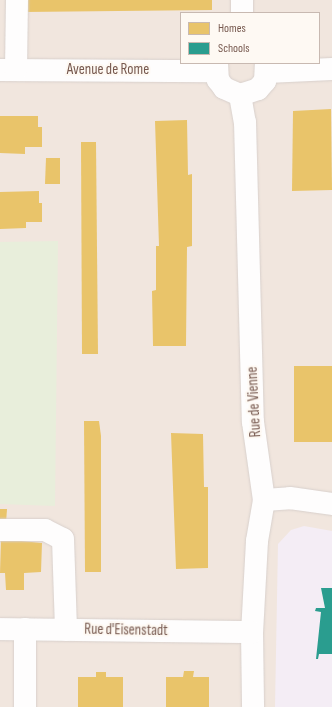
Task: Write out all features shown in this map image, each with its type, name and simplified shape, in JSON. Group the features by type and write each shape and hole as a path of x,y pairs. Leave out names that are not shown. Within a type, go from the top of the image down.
{"street":[{"path":"8,70 17,0"},
{"path":"242,0 242,12"},
{"path":"217,67 224,88 240,95 258,89 265,81 267,67 332,69"},
{"name":"Avenue de Rome","path":"8,70 217,67"},
{"name":"Rue de Vienne","path":"240,95 245,122 253,422 264,500 257,541 252,632 253,707"},
{"path":"264,500 290,498 332,504"},
{"path":"0,530 45,530 64,539 66,630"},
{"name":"Rue d'Eisenstadt","path":"0,629 252,632"},
{"path":"25,629 25,707"}],"shaded area":[{"path":"0,0 332,0 332,707 0,707"},
{"path":"304,526 332,531 332,707 275,707 278,544 291,530"}],"green space":[{"path":"58,241 55,506 0,504 0,242"}],"building: Homes":[{"path":"24,0 212,0 212,10 24,12"},
{"path":"331,109 332,190 292,191 293,111"},
{"path":"0,116 38,116 38,127 42,127 42,147 25,147 25,154 0,153"},
{"path":"187,120 188,175 192,174 192,246 187,247 186,346 153,346 152,291 156,290 156,246 159,246 155,121"},
{"path":"81,142 96,142 98,354 82,354"},
{"path":"46,158 60,158 60,184 45,184"},
{"path":"39,191 39,203 42,203 42,222 26,222 26,228 0,229 0,192"},
{"path":"294,366 332,366 332,442 294,442"},
{"path":"84,421 99,421 101,436 101,572 85,572"},
{"path":"171,433 203,434 204,487 208,487 208,568 176,569"},
{"path":"0,509 7,509 6,523 0,523"},
{"path":"1,539 42,543 41,572 24,573 24,590 6,590 5,573 0,573"},
{"path":"184,671 194,671 193,677 209,677 209,707 166,707 166,677 183,677"},
{"path":"96,672 106,672 106,677 123,677 123,707 78,707 78,677 96,677"}],"building: Schools":[{"path":"321,588 332,588 332,654 319,654 318,659 316,659 321,612 315,611 316,608 325,608"}]}
